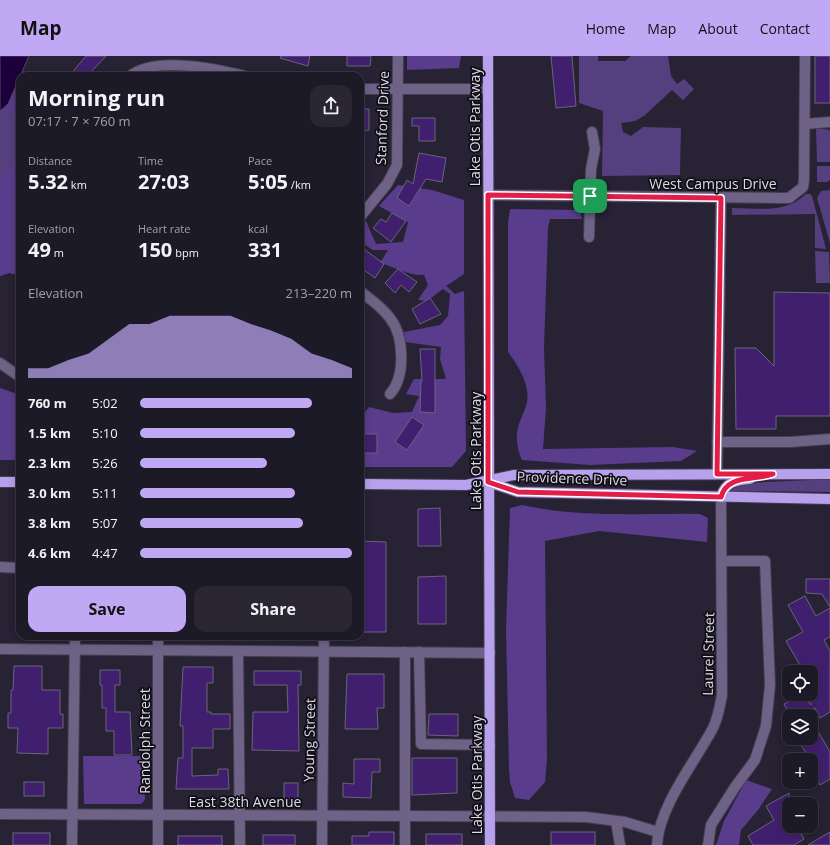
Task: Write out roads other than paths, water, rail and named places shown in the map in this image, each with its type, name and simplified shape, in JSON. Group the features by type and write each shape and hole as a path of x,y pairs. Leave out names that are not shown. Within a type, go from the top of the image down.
{"main road":[{"name":"Lake Otis Parkway","path":"488,56 490,845"},
{"path":"721,497 723,488 730,482 762,478 773,474"},
{"name":"Providence Drive","path":"488,482 514,475 830,474"},
{"path":"0,482 16,482"},
{"name":"Providence Drive","path":"488,482 518,492 830,499"},
{"path":"364,484 466,485 488,482"}],"street":[{"name":"Stanford Drive","path":"364,212 387,184 397,165 399,90 398,56"},
{"name":"West Campus Drive","path":"488,195 789,198 803,187 804,180 805,56"},
{"path":"133,72 156,60 181,60 229,72"},
{"path":"364,89 488,90"},
{"path":"805,124 830,122"},
{"path":"589,238 591,169 595,149 592,132"},
{"path":"717,474 716,442 721,198"},
{"path":"364,294 378,305 390,318 399,338 400,352 398,380 390,394"},
{"path":"0,363 16,374"},
{"path":"716,442 784,442 830,438"},
{"name":"Laurel Street","path":"657,845 658,832 664,815 714,726 722,695 721,497"},
{"path":"708,845 711,825 735,787 755,760 766,726 770,685 765,561 722,561"},
{"path":"0,567 16,568"},
{"path":"72,845 74,640"},
{"name":"Randolph Street","path":"158,640 158,845"},
{"name":"Young Street","path":"322,845 324,640"},
{"path":"0,649 490,652"},
{"path":"238,651 240,845"},
{"path":"405,652 405,845"},
{"path":"419,652 421,744 490,745"},
{"name":"East 38th Avenue","path":"0,814 586,817 643,826 658,832"},
{"path":"616,821 620,845"}]}
